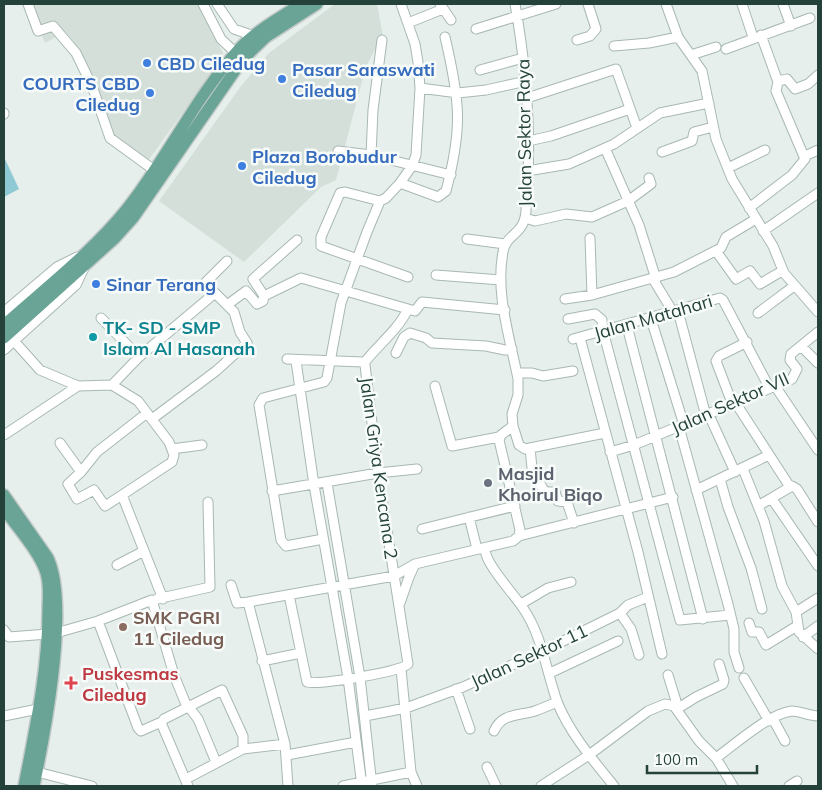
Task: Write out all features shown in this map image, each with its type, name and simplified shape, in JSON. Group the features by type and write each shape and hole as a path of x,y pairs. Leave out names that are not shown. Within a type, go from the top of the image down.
{"main road":[{"path":"4,325 134,218 156,188 239,56 254,36 301,4"},
{"path":"9,340 126,210 222,69 316,4"},
{"path":"4,494 45,571 48,591 54,662 34,786"},
{"path":"4,509 20,522"},
{"path":"24,786 52,634"}],"street":[{"path":"28,4 38,31 53,26 76,53 92,86 110,138 154,170"},
{"path":"202,4 221,39 239,56"},
{"path":"217,4 234,29 254,36"},
{"path":"401,4 415,44 420,88 416,155 412,166 386,198 380,201 345,192 340,193 321,237 321,246 324,249 408,277"},
{"name":"Jalan Sektor Raya","path":"505,244 521,230 525,218 527,171 526,81 515,4"},
{"path":"476,29 556,4"},
{"path":"577,40 590,36 596,29 588,4"},
{"path":"666,4 678,37 700,66 713,127 728,168 748,208 773,246 782,270 818,312"},
{"path":"742,4 778,81 776,91 805,156 803,163 792,176 748,208"},
{"path":"783,4 791,26"},
{"path":"408,23 441,6 451,20"},
{"path":"726,49 810,18"},
{"path":"400,182 438,197 446,191 451,175 457,152 458,92 445,37"},
{"path":"614,46 648,43 678,37"},
{"path":"371,155 373,110 382,40"},
{"path":"691,55 716,47"},
{"path":"480,70 523,58"},
{"path":"527,98 616,70 637,128"},
{"path":"778,81 787,79 794,90 808,84 818,75"},
{"path":"420,88 458,92 486,90 526,81"},
{"path":"527,171 569,164 605,148 660,113 709,103"},
{"path":"528,141 551,136 630,109"},
{"path":"662,152 688,144 692,141 694,132 713,127"},
{"path":"605,148 639,225 654,279 676,312 708,415 758,506 782,586 796,612 797,626 803,637 818,649"},
{"path":"338,150 371,155 451,175"},
{"path":"728,168 765,150"},
{"path":"805,156 818,150"},
{"path":"525,218 535,221 566,214 584,215 589,218 628,201 651,184 649,178"},
{"path":"764,231 818,193"},
{"path":"323,539 286,546 283,544 272,492 259,405 263,398 326,380 345,290 380,201"},
{"path":"565,299 592,295 654,279 690,265 722,247 726,237 756,219"},
{"path":"590,238 592,295"},
{"path":"467,239 505,244 501,280 505,310 516,352 518,395 514,404 513,426 519,444 522,448 530,448 605,433 662,654"},
{"path":"264,296 253,278 297,240"},
{"path":"716,251 736,278 750,271 759,284 782,270"},
{"path":"4,312 57,267 83,260"},
{"path":"4,350 9,340 40,370 78,386 112,385 138,401 149,416 172,449 174,458 172,462 105,506 94,490 77,499 68,484 81,472 97,452 149,416 216,371 247,344 240,332 237,317 206,282 227,261"},
{"path":"436,274 501,280"},
{"path":"227,305 246,291 257,304 265,299 264,296 301,278 416,311 422,302 505,310"},
{"path":"758,313 794,286"},
{"path":"112,385 139,357 215,293"},
{"name":"Jalan Matahari","path":"605,433 577,338 652,319 716,298 722,299 772,386 817,444"},
{"path":"364,363 404,318 408,309"},
{"path":"568,319 598,314 602,320 603,332 678,617 682,620 730,615"},
{"path":"101,318 139,357"},
{"path":"652,319 682,426 696,490 734,629 734,652 739,668"},
{"path":"627,326 673,497 703,619"},
{"path":"818,332 801,346 818,363"},
{"path":"396,353 404,337 410,333 426,338 432,343 486,346 516,352"},
{"path":"747,342 719,356 716,361 734,403 790,487"},
{"name":"Jalan Sektor VII","path":"610,452 634,445 682,426 794,376 797,369 790,358 801,346"},
{"name":"Jalan Griya Kencana 2","path":"366,784 356,742 348,678 314,486 299,388 291,360 364,363 378,473 409,661 407,666 401,669 411,772 417,786"},
{"path":"517,374 532,373 543,376 573,371"},
{"path":"4,435 78,386"},
{"path":"435,386 452,446 499,437 513,426"},
{"path":"499,437 520,530 519,536"},
{"path":"60,443 81,472"},
{"path":"172,449 202,445"},
{"path":"530,448 532,468 543,489 547,492 555,492 558,501 568,502 574,523"},
{"path":"696,490 769,455"},
{"path":"272,492 314,486 378,473 417,469"},
{"path":"720,479 728,507 751,568 762,609"},
{"path":"327,483 360,677 365,716 366,784"},
{"path":"758,506 792,486 797,489 818,522"},
{"path":"122,496 162,599"},
{"path":"481,548 514,541 519,536 673,497"},
{"path":"772,499 818,566"},
{"path":"4,630 9,637 52,634 98,621 152,600 210,587 208,502"},
{"path":"422,529 515,506"},
{"path":"469,517 487,559 521,604 534,626 550,672 557,702 566,721 589,755 614,786"},
{"name":"Jalan Griya Kencana 2","path":"248,602 394,576 416,564 481,548"},
{"path":"118,565 144,551"},
{"name":"Jalan Griya Kencana 2","path":"399,607 409,576 416,564"},
{"path":"521,604 548,588 571,582"},
{"path":"231,585 237,603 248,602 285,744 288,786"},
{"path":"289,594 307,682 360,677 401,669"},
{"name":"Jalan Sektor 11","path":"406,708 456,689 543,651 620,613 628,605 648,597"},
{"path":"796,612 818,598"},
{"path":"152,600 174,674 185,702 191,706 216,762"},
{"path":"620,613 631,629 639,655"},
{"path":"98,621 138,728 141,731 161,724 164,719 222,690 243,736 243,749"},
{"path":"749,623 752,632 758,632 766,645 797,626"},
{"path":"803,637 818,626"},
{"path":"550,672 618,641"},
{"path":"262,661 301,653"},
{"path":"676,708 696,696 723,684 724,680 719,664"},
{"path":"668,675 676,701 676,708"},
{"path":"744,678 773,718 784,741"},
{"path":"456,689 470,729"},
{"path":"494,732 499,722 507,717 535,711 557,702"},
{"path":"541,786 589,755 648,711 666,704 676,708 699,741 716,758 733,786"},
{"path":"365,716 406,708"},
{"path":"4,716 38,709"},
{"path":"716,758 773,718 792,711 818,716"},
{"path":"161,724 187,783 216,762 243,749 285,744"},
{"path":"287,755 356,742"},
{"path":"487,767 496,786"},
{"path":"37,772 92,786"},
{"path":"343,786 366,784 411,772"}],"shaded area":[{"name":"CBD Ciledug","path":"29,4 198,4 223,53 222,58 148,161 102,129 98,96 73,40 65,32 45,43"},
{"path":"335,4 377,4 383,36 366,66 336,180 321,187 244,262 159,201 241,86 269,53"}],"water":[{"path":"4,157 19,189 4,197"}],"place":[{"name":"CBD Ciledug","path":"147,63"},
{"name":"Pasar Saraswati Ciledug","path":"282,79"},
{"name":"COURTS CBD Ciledug","path":"150,93"},
{"name":"Plaza Borobudur Ciledug","path":"242,166"},
{"name":"Sinar Terang","path":"96,284"},
{"name":"TK- SD - SMP Islam Al Hasanah","path":"93,337"},
{"name":"Masjid Khoirul Biqo","path":"488,483"},
{"name":"SMK PGRI 11 Ciledug","path":"123,627"},
{"name":"Puskesmas Ciledug","path":"71,683"}]}
